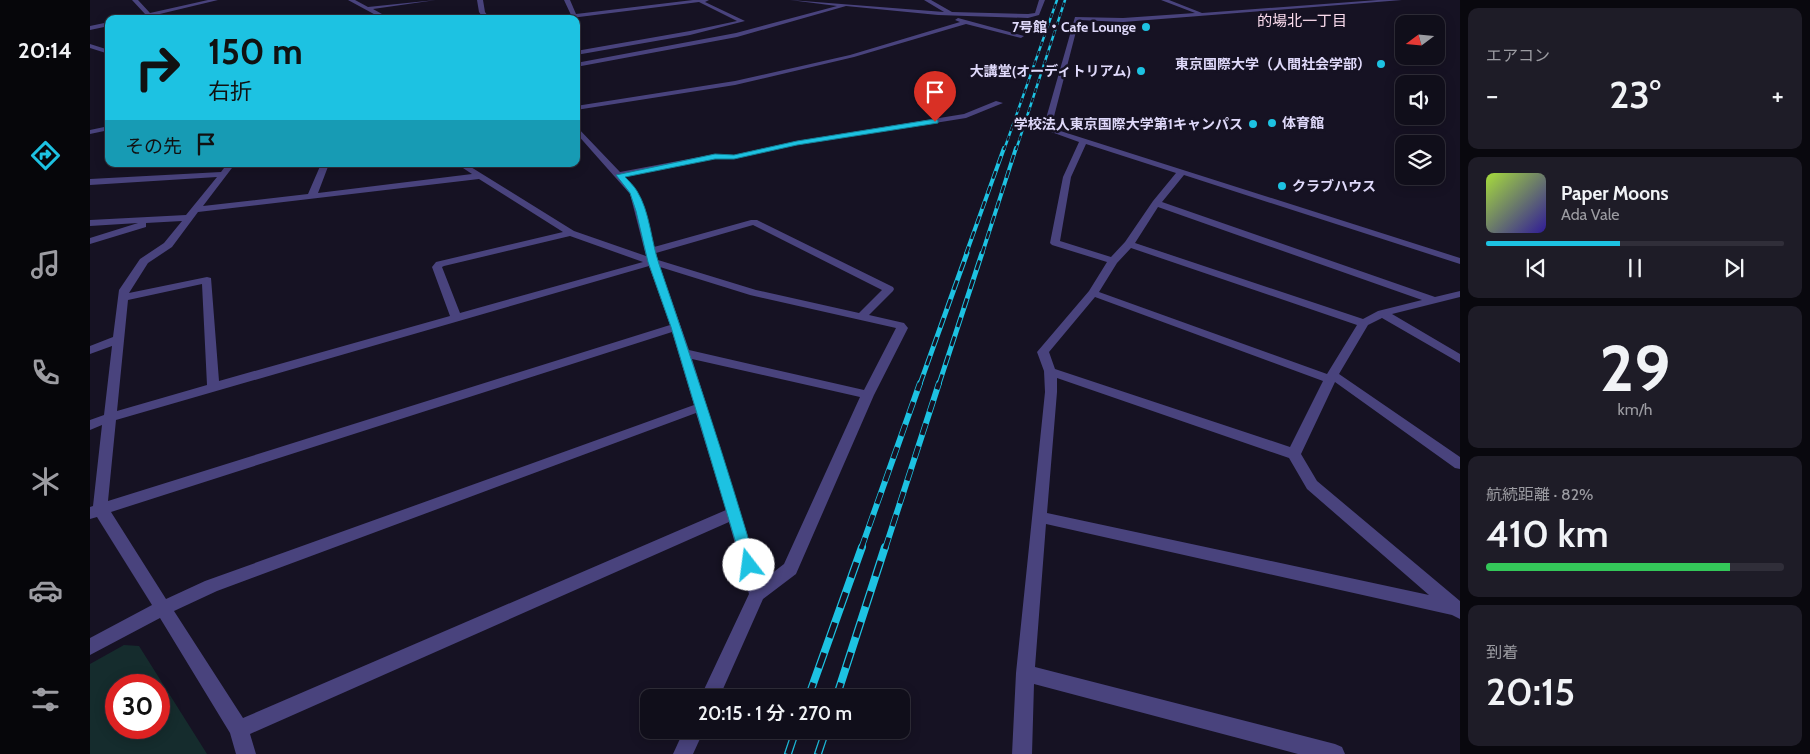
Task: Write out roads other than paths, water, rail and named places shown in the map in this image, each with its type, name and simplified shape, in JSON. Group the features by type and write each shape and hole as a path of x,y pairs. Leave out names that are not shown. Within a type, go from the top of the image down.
{"street":[{"path":"134,0 149,15 214,0"},
{"path":"351,0 381,15"},
{"path":"368,8 433,0"},
{"path":"480,0 484,15"},
{"path":"567,0 574,15 704,1 742,21 690,33 580,52"},
{"path":"793,0 953,14 1037,14 1042,0"},
{"path":"927,0 953,14"},
{"path":"1164,0 1204,14"},
{"path":"1399,0 1123,20 1077,18 1047,129 1460,261"},
{"path":"580,64 737,35 845,5"},
{"path":"938,13 1021,36"},
{"path":"580,107 735,83 852,56 966,22"},
{"path":"90,28 105,25"},
{"path":"90,46 105,51"},
{"path":"620,175 715,156 734,157 797,143 952,119 1000,104"},
{"path":"90,132 105,129"},
{"path":"580,136 620,175 634,193 652,256 734,513 757,594"},
{"path":"1083,142 1066,177 1055,243 1113,261"},
{"path":"312,196 325,167"},
{"path":"466,167 571,233 652,256 772,298 863,316 900,325 902,328 868,395 790,569 757,594 713,689"},
{"path":"90,182 227,169"},
{"path":"227,169 168,245 144,261 124,290 111,417 95,511 163,608 239,729 246,754"},
{"path":"1022,754 1026,673 1051,392 1050,371 1043,352 1093,292 1113,261 1129,244 1156,203 1181,173"},
{"path":"90,241 160,220 191,214 312,196 480,176"},
{"path":"1156,203 1434,300"},
{"path":"90,223 160,220"},
{"path":"90,425 213,386 456,316 652,256 754,222 889,289 863,316"},
{"path":"456,316 436,267 440,264 571,233"},
{"path":"1129,244 1364,323"},
{"path":"122,298 207,280 213,386"},
{"path":"1093,292 1332,377 1460,464"},
{"path":"1294,454 1332,377 1364,323 1382,312 1460,294"},
{"path":"1382,312 1460,359"},
{"path":"95,511 676,327"},
{"path":"90,350 118,340"},
{"path":"684,353 868,395"},
{"path":"1050,371 1294,454 1312,485 1459,610"},
{"path":"90,647 163,608 211,586 700,407"},
{"path":"239,729 734,513"},
{"path":"1040,517 1459,610"},
{"path":"1026,673 1335,754"},
{"path":"683,754 690,739"}],"railway":[{"path":"1004,150 1057,0"},
{"path":"1016,150 1065,0"},
{"path":"966,254 1004,148"},
{"path":"982,254 1016,148"},
{"path":"920,384 967,253"},
{"path":"939,384 982,253"},
{"path":"861,549 920,383"},
{"path":"885,549 939,383"},
{"path":"811,689 862,547"},
{"path":"839,689 885,547"},
{"path":"788,754 793,739"},
{"path":"818,754 823,739"}],"place":[{"name":"7号館・Cafe Lounge","path":"1146,27"},
{"name":"東京国際大学（人間社会学部）","path":"1381,64"},
{"name":"大講堂(オーディトリアム)","path":"1141,71"},
{"name":"体育館","path":"1272,123"},
{"name":"学校法人東京国際大学第1キャンパス","path":"1253,124"},
{"name":"クラブハウス","path":"1282,186"}],"district":[{"name":"的場北一丁目","path":"1302,21"}]}
